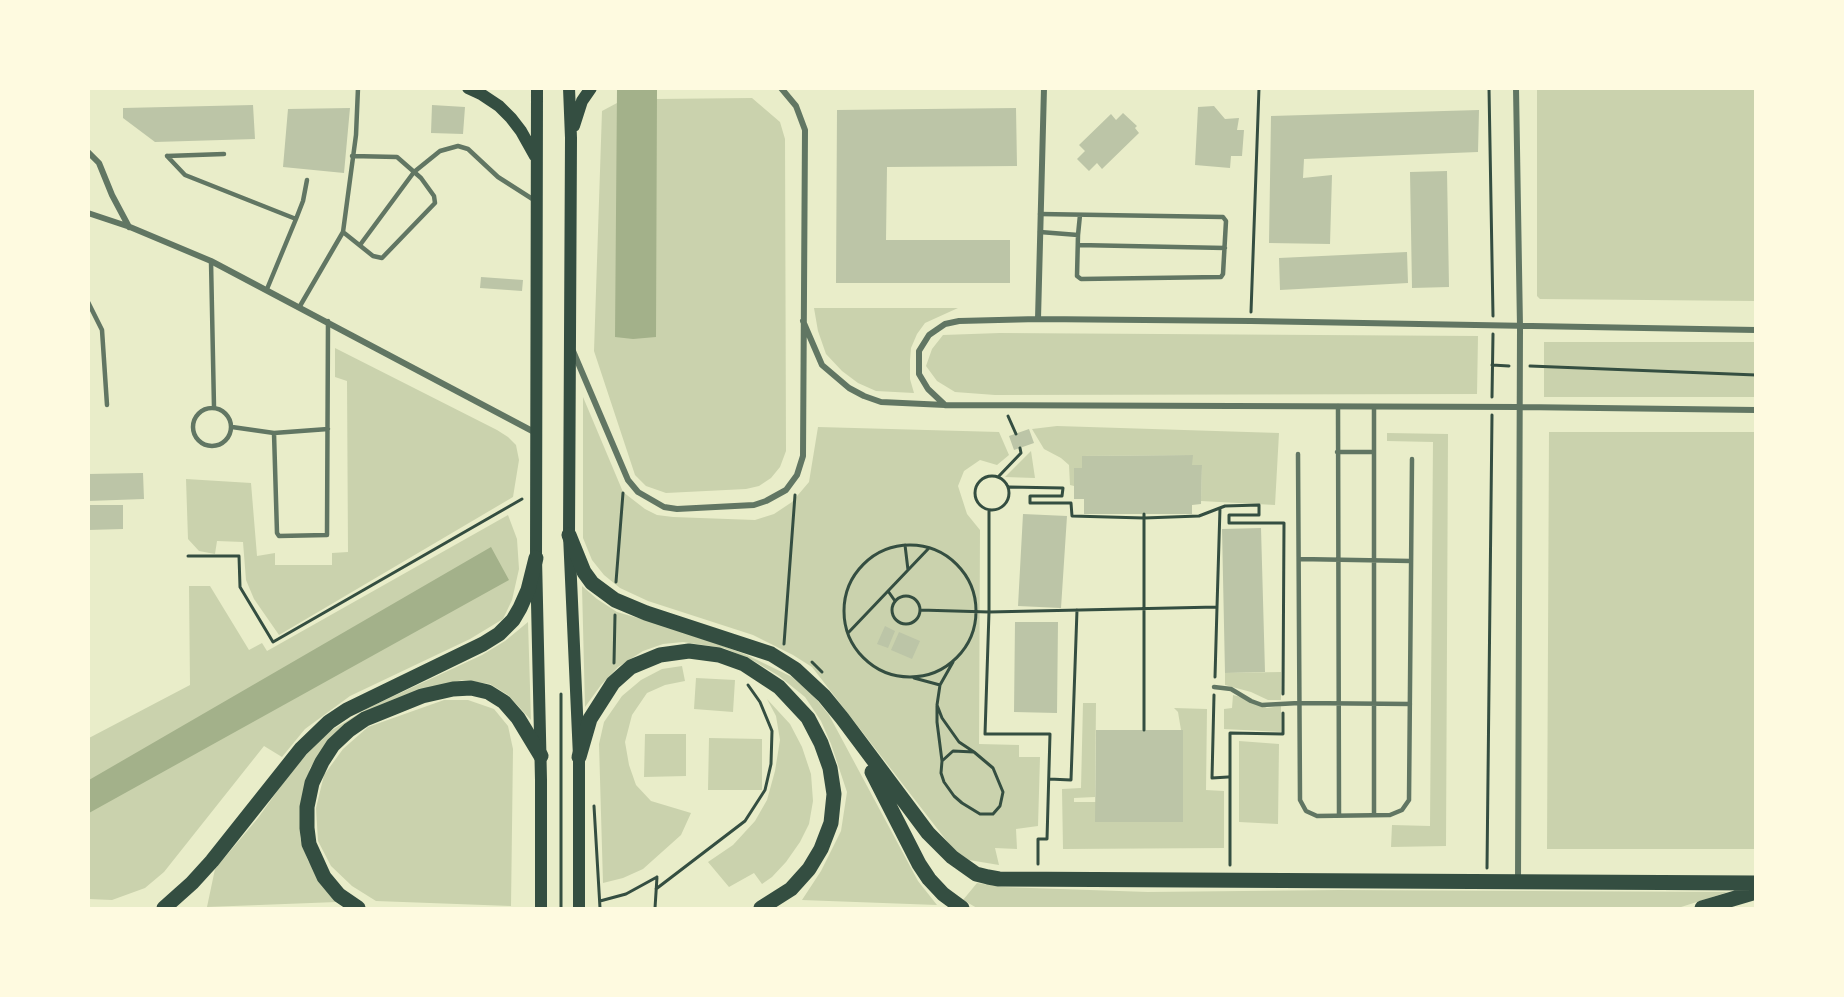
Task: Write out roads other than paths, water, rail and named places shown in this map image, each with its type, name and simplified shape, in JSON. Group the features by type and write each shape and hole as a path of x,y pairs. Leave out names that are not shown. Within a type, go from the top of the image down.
{"main road":[{"path":"468,88 499,106 511,118 521,131 536,160"},
{"path":"537,88 536,558 541,756 540,909"},
{"path":"569,88 571,138 569,535 579,757 579,909"},
{"path":"571,138 577,112 591,88"},
{"path":"569,535 584,572 592,583 615,600 646,614 771,654 806,678 824,696 928,833 951,857 976,874 999,879 1755,883"},
{"path":"164,909 199,876 301,749 329,722 347,710 499,634 513,620 520,608 528,590 536,558"},
{"path":"579,757 590,719 614,683 632,667 660,655 689,651 719,655 744,664 767,677 788,694 808,718 821,743 830,768 834,794 831,823 821,849 801,880 761,909"},
{"path":"358,909 339,895 324,877 309,844 307,828 307,807 312,783 333,745 349,730 365,719 422,696 453,689 471,688 488,692 504,702 518,718 541,756"},
{"path":"856,740 919,864 936,886 962,909"},
{"path":"1702,909 1755,892"}],"street":[{"path":"569,343 625,472 638,492 664,507 677,509 754,505 786,490 797,475 803,456 805,130 796,106 781,88"},
{"path":"1038,319 1044,88"},
{"path":"1516,88 1520,327 1518,882"},
{"path":"88,152 99,163 112,195 130,227"},
{"path":"88,213 130,227 211,261 267,288 536,433"},
{"path":"945,405 928,389 919,374 919,351 929,335 945,324 959,321 1038,319 1251,321 1755,330"},
{"path":"803,321 822,365 849,388 881,402 945,405 1755,410"}],"lane":[{"path":"300,306 343,232 356,135 358,88"},
{"path":"360,245 414,172 440,151 458,146 468,149 498,177 537,201"},
{"path":"224,154 167,156 185,175 296,219"},
{"path":"343,232 373,256 381,258 435,203 434,196 422,178 395,157 352,156"},
{"path":"267,288 303,201 307,180"},
{"path":"1040,214 1223,217 1226,220 1223,274 1221,277 1081,279 1077,276 1080,215"},
{"path":"1040,232 1078,235"},
{"path":"1078,245 1225,248"},
{"path":"211,261 214,407"},
{"path":"88,302 102,330 107,405"},
{"path":"274,433 277,533 279,536 326,536 328,533 328,321"},
{"path":"1338,406 1338,815"},
{"path":"1374,406 1374,815"},
{"path":"214,407 227,414 232,427 230,435 219,445 204,445 197,440 193,425 200,412 214,407"},
{"path":"232,427 274,433 328,429"},
{"path":"1337,452 1373,452"},
{"path":"1298,454 1300,800 1302,806 1317,816 1396,814 1406,806 1409,800 1412,459"},
{"path":"1299,560 1411,561"},
{"path":"1214,687 1231,689 1256,704 1410,704"}]}
